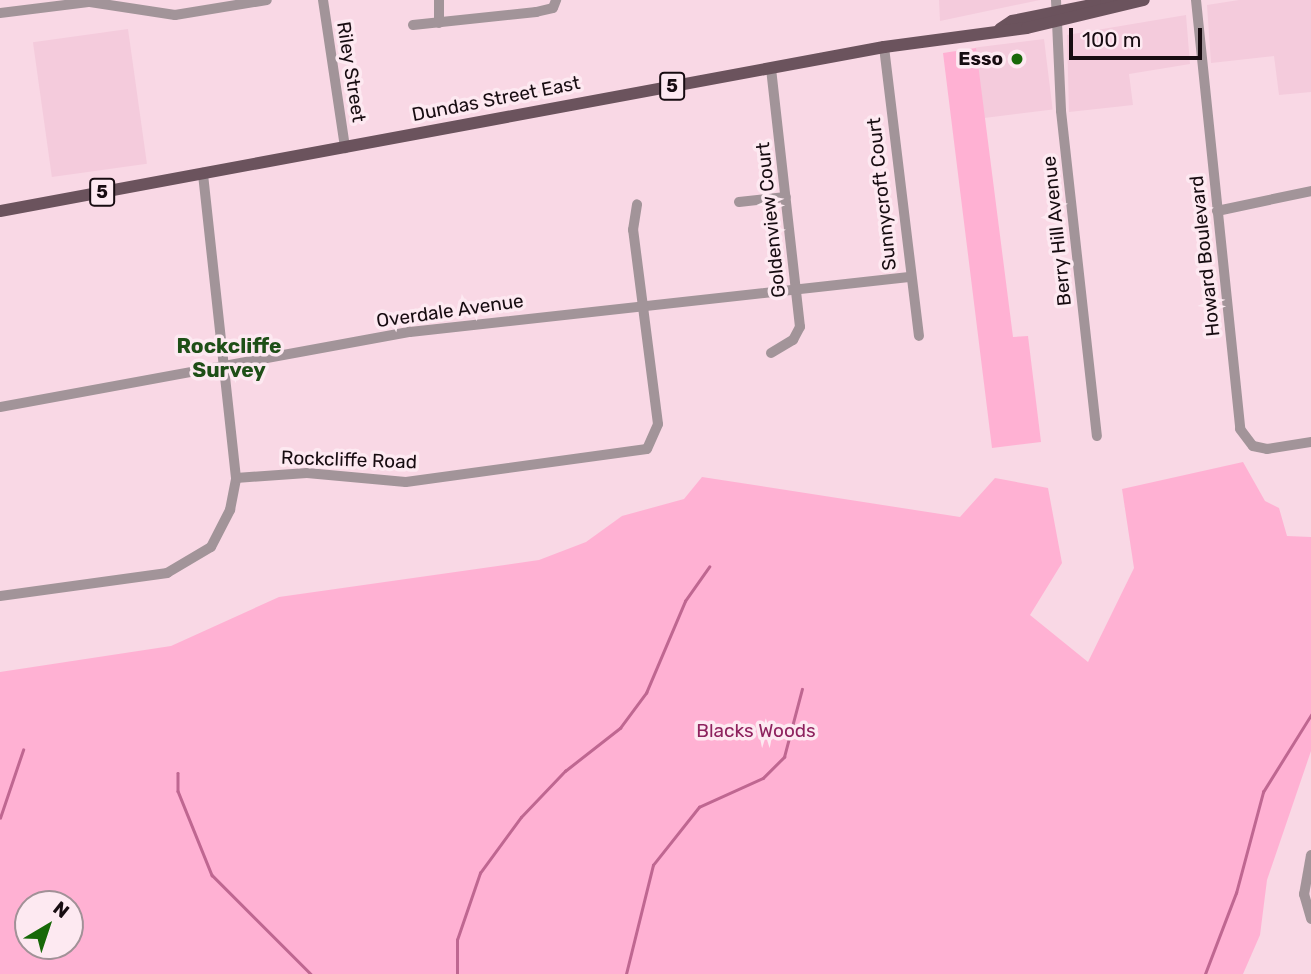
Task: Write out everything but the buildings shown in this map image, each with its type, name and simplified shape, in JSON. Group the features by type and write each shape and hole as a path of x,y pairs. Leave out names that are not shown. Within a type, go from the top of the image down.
{"main road":[{"name":"Dundas Street East","path":"0,211 884,47 1000,29 1012,20 1058,11 1107,2 1116,5 1144,0"}],"street":[{"path":"0,13 90,1 175,15 200,6 267,0"},
{"name":"Riley Street","path":"323,0 345,149"},
{"path":"439,0 439,23"},
{"path":"413,25 536,12 553,8 556,0"},
{"name":"Howard Boulevard","path":"1196,0 1241,429 1253,446 1267,449 1311,442"},
{"name":"Berry Hill Avenue","path":"1058,11 1061,111 1097,436"},
{"name":"Sunnycroft Court","path":"884,47 909,277 919,336"},
{"name":"Goldenview Court","path":"771,68 796,290 798,334 771,353"},
{"path":"0,596 167,573 211,547 230,510 236,478 203,173"},
{"path":"1217,211 1311,191"},
{"path":"739,202 786,197"},
{"path":"637,204 633,230 644,305"},
{"name":"Overdale Avenue","path":"0,407 226,368 410,332 909,277"},
{"name":"Rockcliffe Road","path":"236,478 307,473 406,482 647,449 658,424 644,305"},
{"path":"1311,855 1304,894 1311,919"}],"shaded area":[{"path":"939,0 1040,0 940,21"},
{"path":"1239,0 1311,0 1311,92 1279,95 1274,56 1211,63 1207,5"},
{"path":"1186,15 1190,64 1129,74 1133,105 1069,112 1067,35"},
{"path":"128,29 147,164 52,177 33,42"},
{"path":"1044,39 1053,109 984,118 976,47"}],"green space":[{"path":"976,48 1013,337 1028,336 1041,442 992,448 943,53"},
{"name":"Blacks Woods","path":"1243,462 1265,501 1279,508 1287,536 1311,537 1311,751 1267,880 1260,935 1243,974 0,974 0,672 171,646 279,597 539,560 586,542 622,516 684,499 702,477 960,517 995,478 1048,488 1062,563 1030,615 1088,662 1134,568 1122,489"}],"waterway":[{"path":"457,974 457,940 480,873 521,817 565,771 620,728 646,693 685,601 709,567"},
{"path":"626,974 653,865 699,807 763,778 784,757 802,689"},
{"path":"1205,974 1236,893 1263,792 1311,715"},
{"path":"0,818 23,750"},
{"path":"178,773 178,791 212,875 311,974"}],"place":[{"name":"Esso","path":"1017,59"}],"district":[{"name":"Rockcliffe Survey","path":"229,358"}]}
